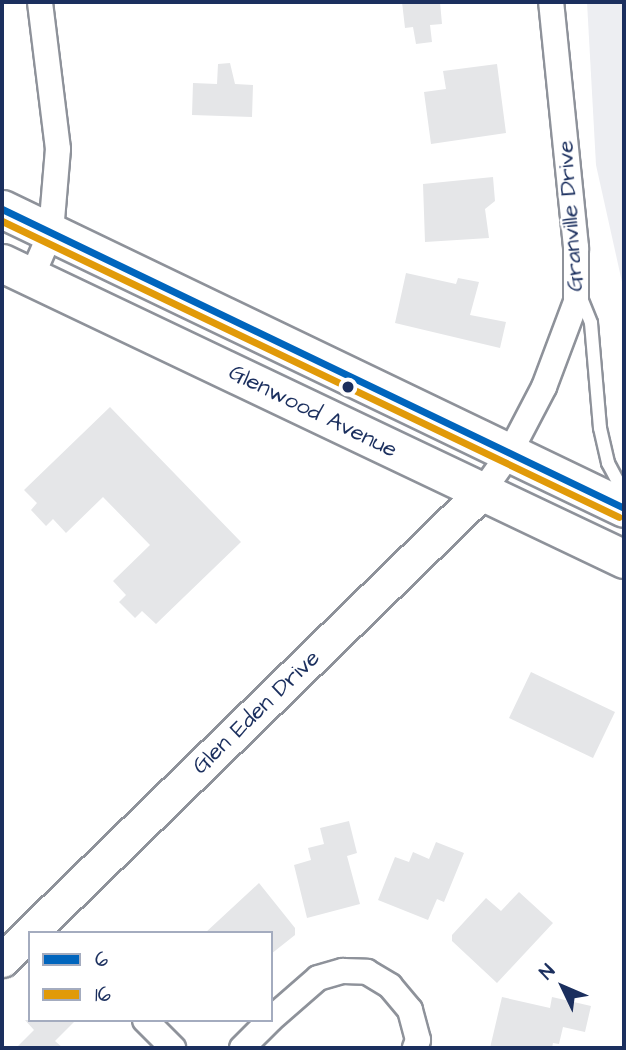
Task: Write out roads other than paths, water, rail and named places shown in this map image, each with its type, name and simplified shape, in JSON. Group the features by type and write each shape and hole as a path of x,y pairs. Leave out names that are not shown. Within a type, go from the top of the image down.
{"main road":[{"name":"Glenwood Avenue","path":"2,209 624,508"},
{"name":"Glenwood Avenue","path":"17,269 624,559"},
{"name":"Glen Eden Drive","path":"49,926 482,492"},
{"name":"Glen Eden Drive","path":"2,960 28,941"}],"street":[{"path":"17,269 51,232 58,149 40,2"},
{"name":"Granville Drive","path":"482,492 509,454 570,327 577,288 551,2"},
{"path":"273,1018 318,978 343,971 367,972 390,986 410,1010 418,1040 415,1048"},
{"path":"147,1022 173,1048"},
{"path":"242,1048 269,1022"}],"lane":[{"path":"577,288 591,323 603,440 608,463 624,493"}]}
